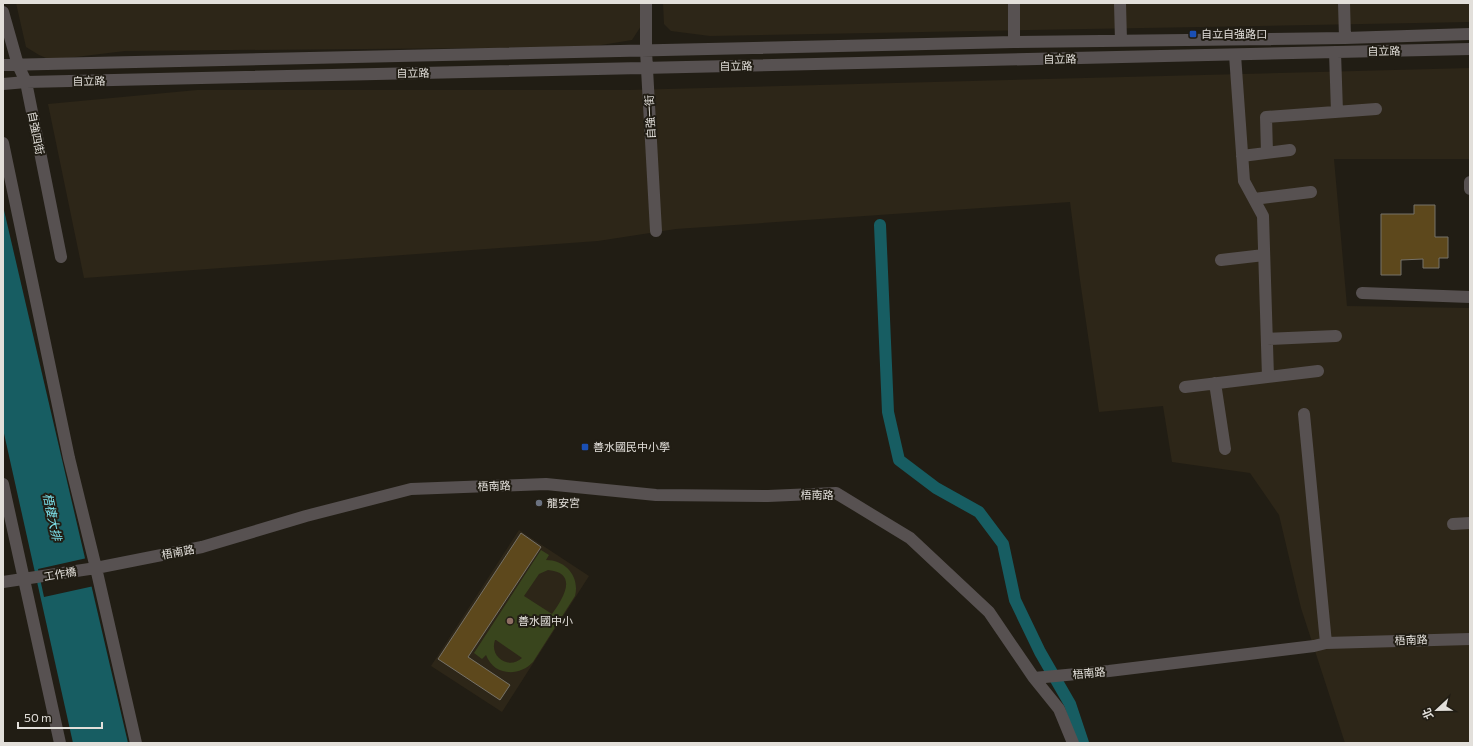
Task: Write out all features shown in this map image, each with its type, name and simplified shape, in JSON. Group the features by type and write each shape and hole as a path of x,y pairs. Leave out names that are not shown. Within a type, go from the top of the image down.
{"street":[{"name":"自強一街","path":"646,3 646,51 656,232"},
{"path":"1014,3 1014,42"},
{"path":"1120,3 1121,41"},
{"path":"1344,3 1345,38"},
{"name":"自強四街","path":"3,12 18,65 26,82 61,257"},
{"name":"自立路","path":"3,65 1014,42 1345,38 1470,34"},
{"name":"自立路","path":"3,84 26,82 1470,49"},
{"path":"1335,52 1337,112"},
{"path":"1235,55 1244,181 1263,216 1268,377"},
{"path":"1267,153 1266,117 1376,109"},
{"path":"3,143 69,458 136,743"},
{"path":"1242,156 1290,150"},
{"path":"1470,182 1470,189"},
{"path":"1254,199 1311,192"},
{"path":"1221,260 1264,255"},
{"path":"1362,293 1470,297"},
{"path":"1267,338 1336,336"},
{"path":"1185,387 1318,371"},
{"path":"1215,383 1225,449"},
{"path":"1304,414 1326,643"},
{"path":"3,484 60,743"},
{"name":"梧南路","path":"96,568 202,547 306,516 411,489 546,484 656,495 768,496 836,493 910,538 967,591 989,612 1034,678 1109,671 1314,646 1326,643 1470,639"},
{"path":"1453,524 1470,524"},
{"name":"工作橋","path":"23,580 96,568"},
{"path":"3,582 23,580"},
{"path":"1034,678 1058,709 1073,743"}],"shaded area":[{"path":"16,3 642,3 643,23 632,40 589,47 125,51 51,60 26,47"},
{"path":"663,3 1470,3 1470,22 710,36 671,31 664,24"},
{"path":"1470,68 1470,159 1334,159 1347,306 1470,308 1470,743 1345,743 1301,608 1279,515 1250,473 1172,462 1163,406 1099,412 1070,202 676,229 598,241 84,278 48,104 197,90 628,90"},
{"name":"善水國中小","path":"519,530 589,576 502,712 431,666"}],"green space":[{"path":"541,550 549,555 546,560 560,563 570,571 575,582 575,596 533,662 521,670 507,672 495,667 486,655 482,659 474,653","holes":["548,570 558,572 564,576 566,582 564,595 552,614 524,596 539,574","496,640 522,658 511,663 501,660 495,652"]}],"water":[{"name":"梧棲大排","path":"3,206 128,743 73,743 3,429"}],"pier":[{"path":"87,558 94,586 44,597 38,569"}],"building":[{"path":"1414,205 1435,205 1435,237 1448,237 1448,258 1439,258 1439,268 1423,268 1423,259 1401,260 1401,275 1381,275 1381,214 1414,214"},
{"path":"521,533 541,547 468,657 510,685 500,700 438,659"}],"waterway":[{"path":"880,225 888,412 899,460 936,488 979,512 1003,544 1015,600 1040,652 1070,704 1083,743"}],"place":[{"name":"自立自強路口","path":"1193,34"},
{"name":"善水國民中小學","path":"585,447"},
{"name":"龍安宮","path":"539,503"},
{"name":"善水國中小","path":"510,621"}]}
